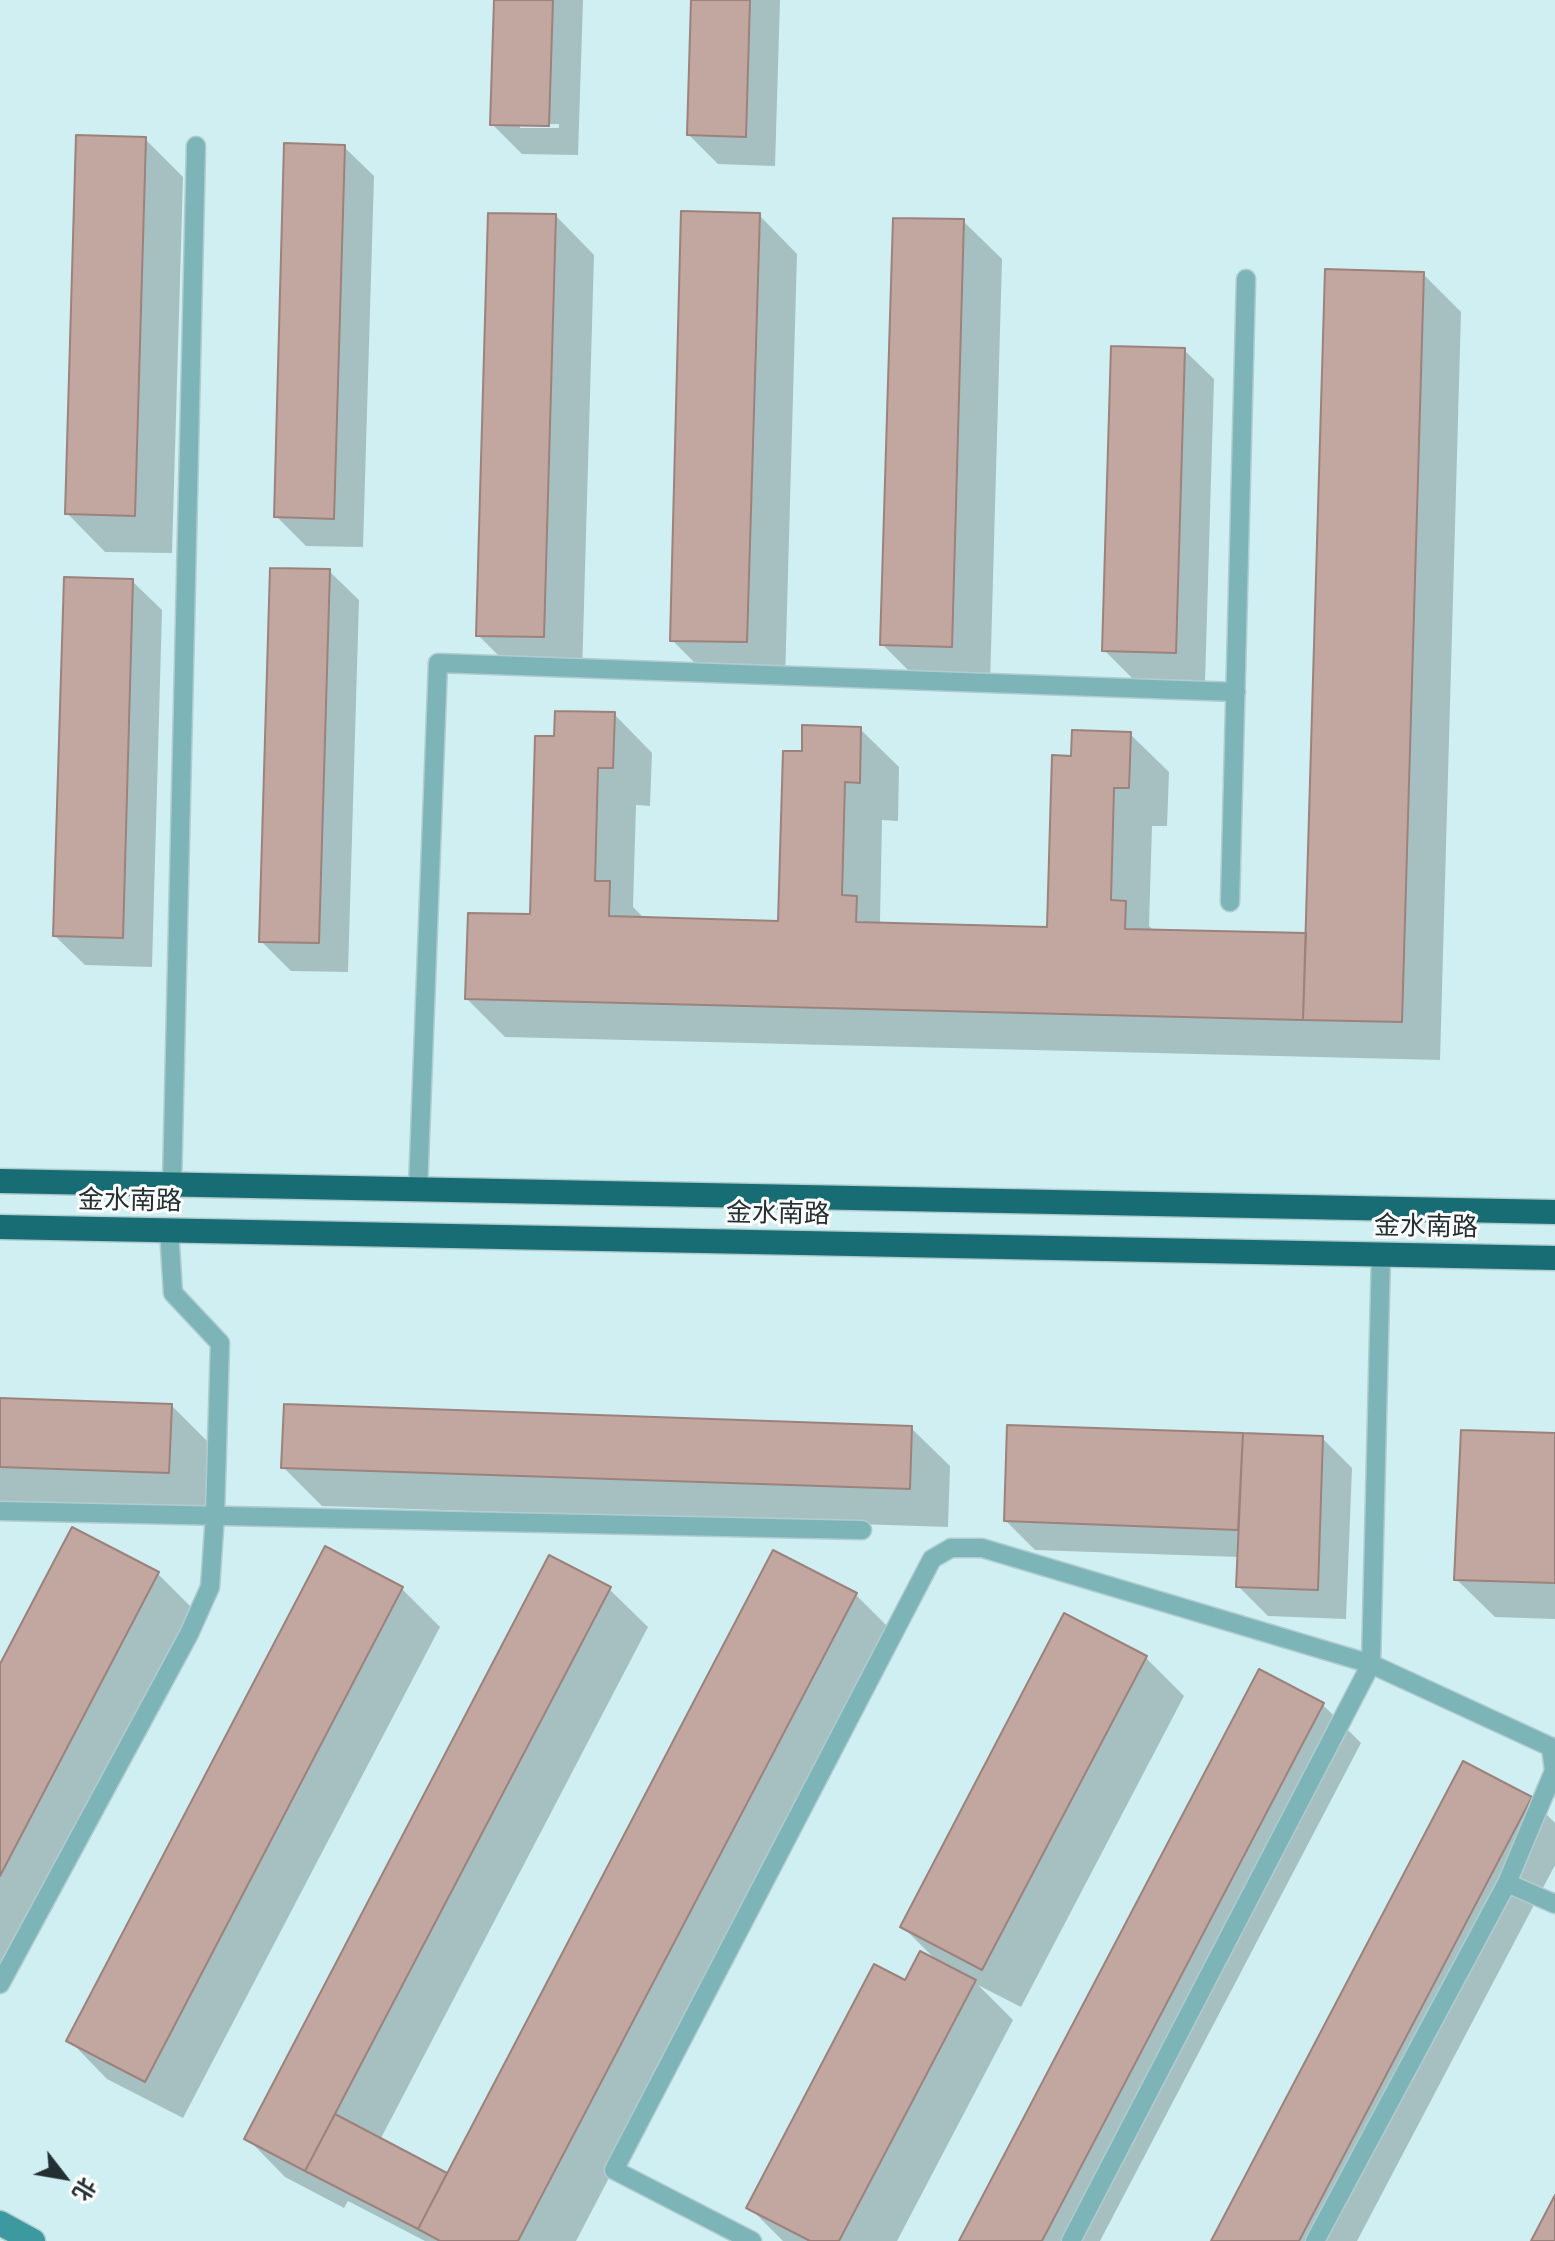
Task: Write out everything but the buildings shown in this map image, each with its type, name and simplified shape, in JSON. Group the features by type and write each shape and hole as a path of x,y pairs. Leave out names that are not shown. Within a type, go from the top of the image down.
{"highway":[{"name":"金水南路","path":"0,1181 1555,1212"},
{"name":"金水南路","path":"0,1227 1555,1258"}],"street":[{"path":"0,2223 33,2241"}],"lane":[{"path":"172,1184 196,146"},
{"path":"1230,902 1246,279"},
{"path":"418,1189 438,663 1236,692"},
{"path":"0,1984 195,1622 210,1587 220,1343 173,1293 169,1230"},
{"path":"1071,2241 1371,1664 1381,1254"},
{"path":"0,1511 862,1530"},
{"path":"752,2241 614,2170 932,1559 951,1548 982,1548 1371,1664 1551,1747 1554,1771 1507,1883 1315,2241"},
{"path":"1507,1883 1555,1904"}]}
